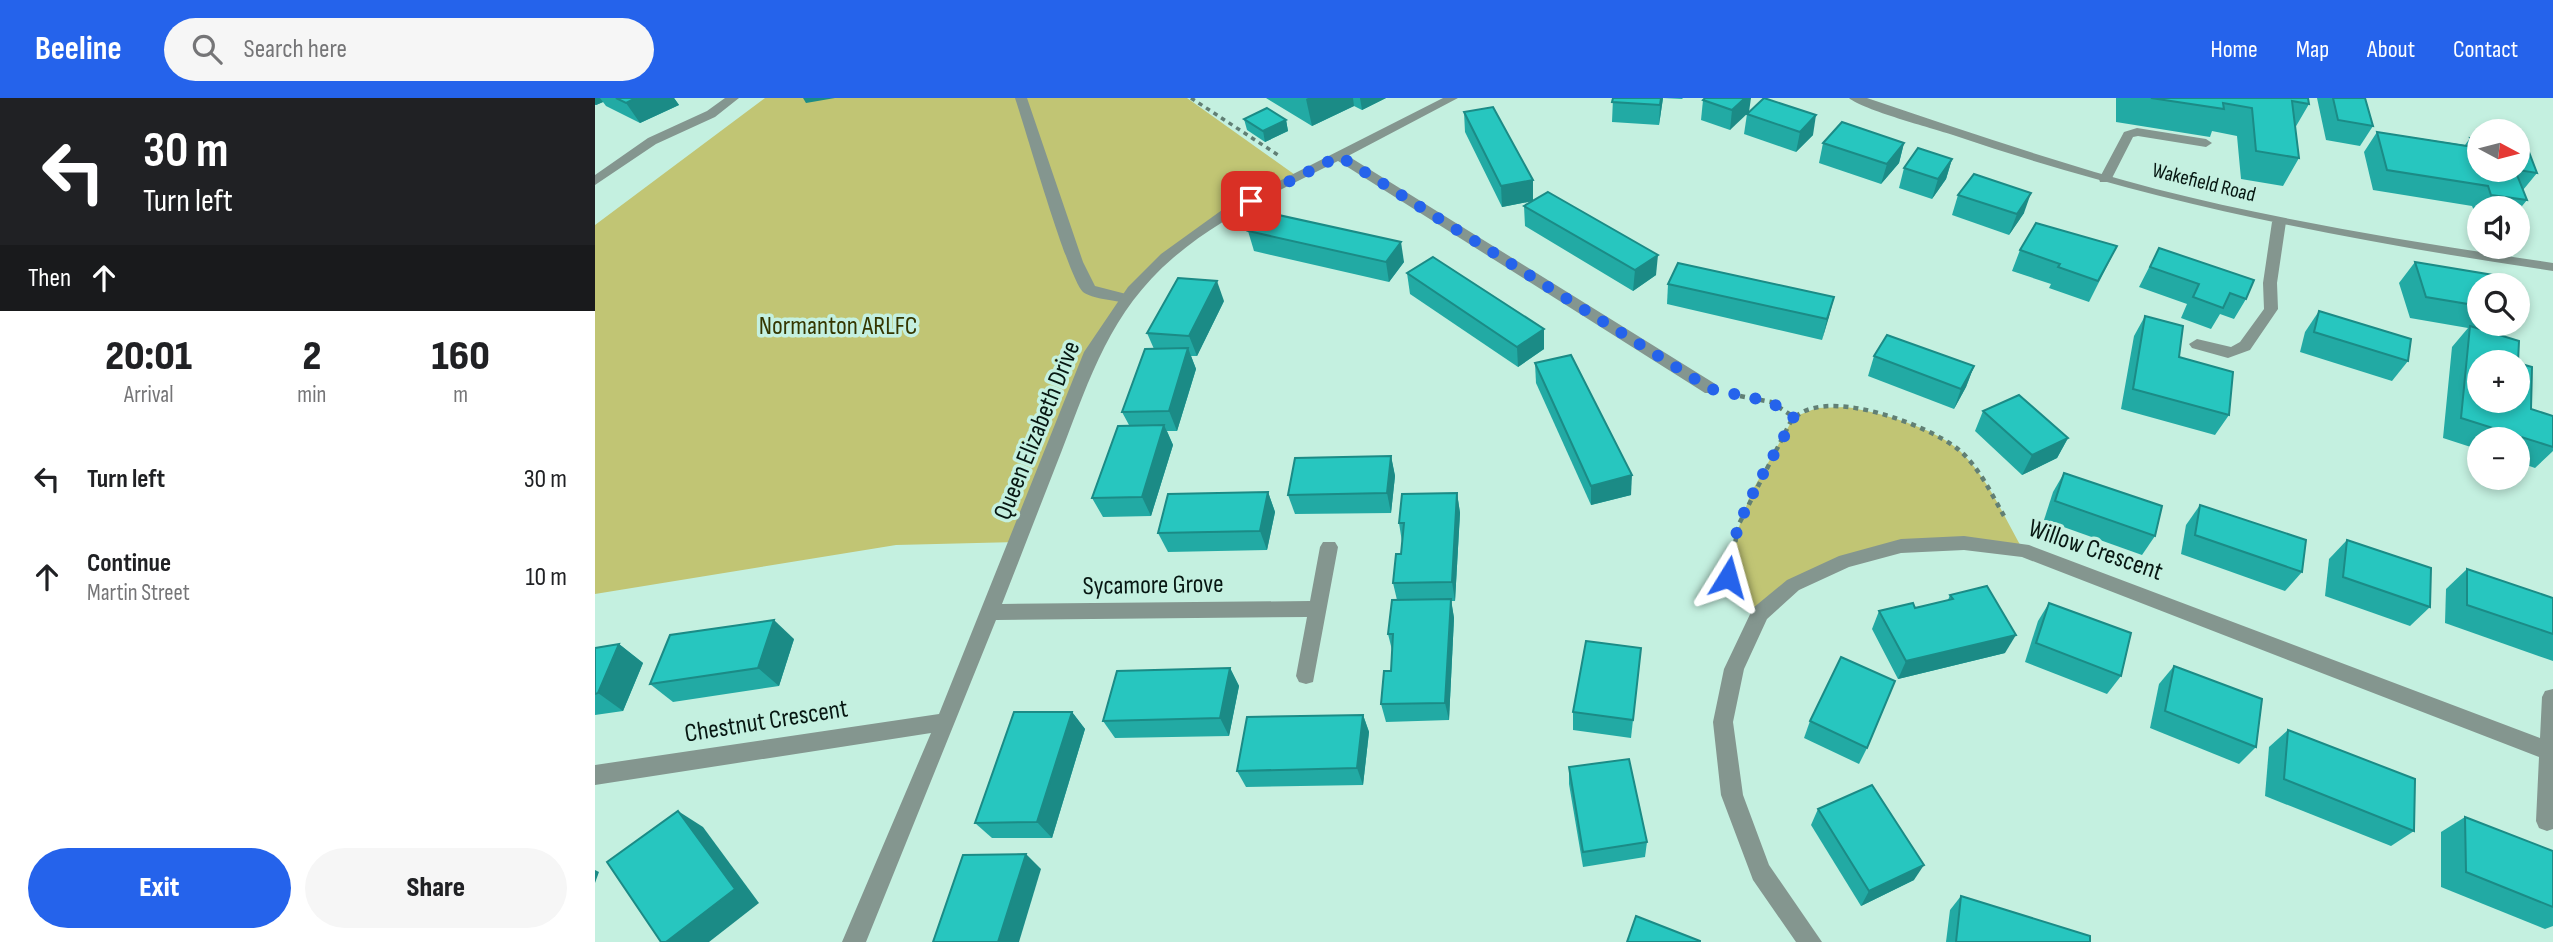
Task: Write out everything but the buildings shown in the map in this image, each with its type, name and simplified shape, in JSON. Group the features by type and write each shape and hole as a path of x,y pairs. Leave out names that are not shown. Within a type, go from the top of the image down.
{"street":[{"path":"595,181 652,141 711,114 733,98"},
{"path":"1021,98 1076,262 1089,289 1125,298"},
{"name":"Queen Elizabeth Drive","path":"854,942 946,722 1092,352 1111,316 1163,257 1193,233 1452,98"},
{"name":"Wakefield Road","path":"1855,98 2105,179 2279,222 2387,243 2553,267"},
{"path":"2105,179 2127,135 2137,132 2152,133 2206,142"},
{"path":"1339,156 1711,389"},
{"path":"2197,344 2228,353 2235,352 2245,346 2259,327 2271,309 2270,283 2279,222"},
{"name":"Willow Crescent","path":"1810,942 1761,872 1732,795 1723,722 1734,669 1760,614 1793,585 1845,561 1901,547 1964,543 2023,550 2550,752"},
{"path":"1306,676 1329,547"},
{"name":"Sycamore Grove","path":"989,612 1318,609"},
{"path":"2547,821 2552,696"},
{"name":"Chestnut Crescent","path":"595,775 946,722"}],"path":[{"path":"1191,98 1305,173"},
{"path":"1711,389 1771,402 1794,418"},
{"path":"1760,614 1728,577 1730,552 1751,493 1794,418 1817,408 1846,407 1876,412 1921,429 1959,450 1982,478 2023,550"}],"green space":[{"name":"Normanton ARLFC","path":"765,98 1187,98 1298,177 1193,233 1111,316 1017,542 896,545 595,594 595,225"},
{"path":"1846,407 1922,428 1960,451 1987,485 2023,550 1964,543 1845,561 1760,614 1728,577 1730,552 1751,493 1794,417 1817,408"}],"route":[{"path":"1251,201 1339,156 1711,389 1771,402 1794,418 1751,493 1730,552 1728,577"}]}
